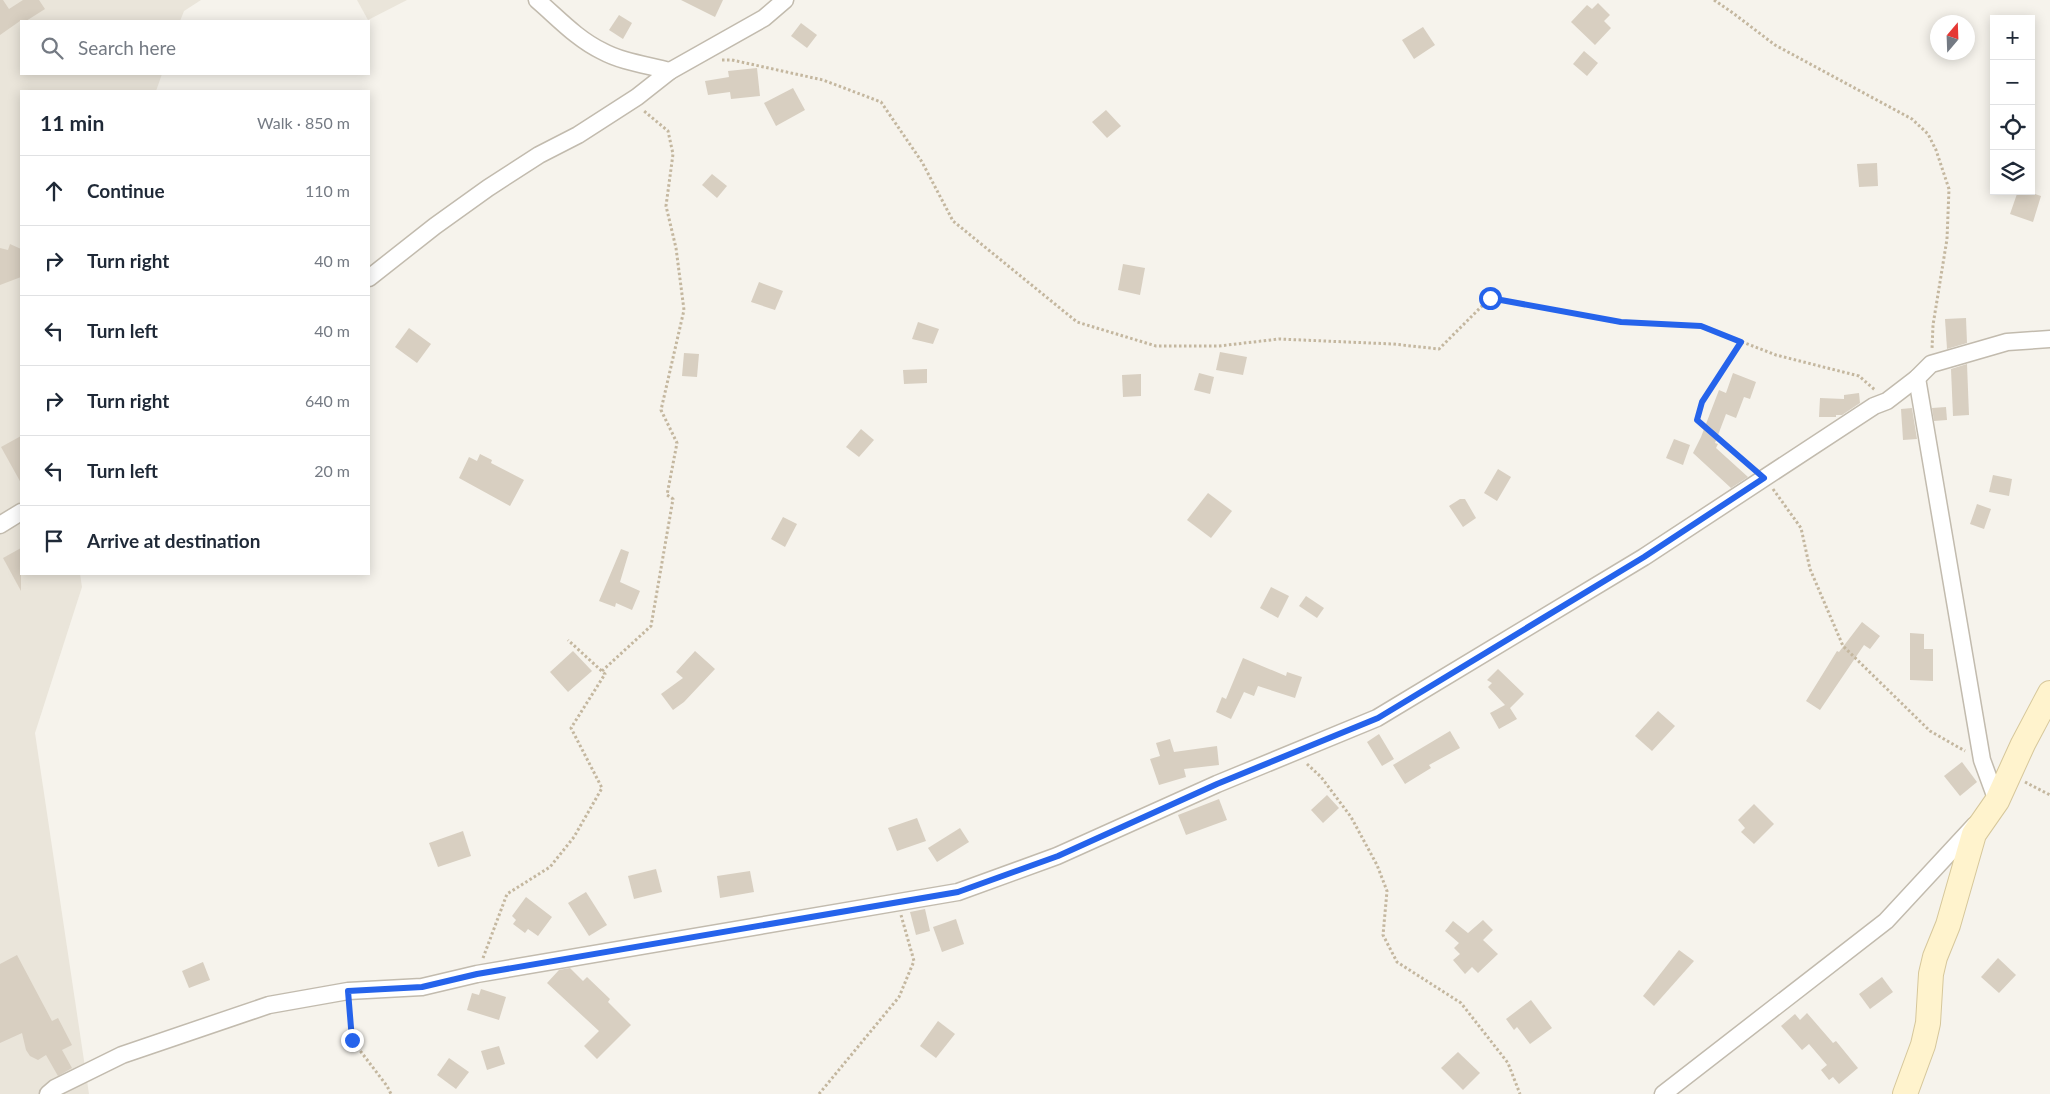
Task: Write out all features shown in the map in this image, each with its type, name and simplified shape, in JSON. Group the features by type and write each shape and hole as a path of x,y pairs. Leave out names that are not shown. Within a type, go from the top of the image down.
{"main road":[{"path":"1906,1094 1923,1045 1928,1023 1931,974 1948,925 1974,834 1997,801 2050,693"}],"street":[{"path":"537,0 584,40 602,52 614,57 670,71"},
{"path":"370,277 435,226 488,188 633,100 670,71 764,18 785,0"},
{"path":"48,1094 55,1088 122,1054 269,1005 348,991 422,987 477,974 958,892 1058,856 1217,784 1378,718 1644,557 1874,406 1887,400 1917,378 1931,364 2007,342 2050,339"},
{"path":"1663,1094 1886,921 1997,801 1982,760 1917,378"},
{"path":"0,525 20,513"}],"path":[{"path":"1714,0 1775,45 1912,119 1928,134 1936,150 1949,189 1947,239 1933,326 1931,364"},
{"path":"686,62 732,60 822,80 881,102 922,162 953,221 1077,322 1156,346 1219,346 1279,339 1393,344 1439,349 1490,298 1621,322 1701,326 1776,355 1859,376 1887,400"},
{"path":"602,671 651,626 673,499 667,494 678,443 661,410 684,310 676,248 666,206 673,154 668,131 633,100"},
{"path":"1741,342 1702,402 1697,420 1764,478 1801,528 1810,570 1843,646 1930,731 1982,760"},
{"path":"477,974 507,894 550,867 574,837 602,788 570,728 605,674 568,640"},
{"path":"1296,753 1321,777 1351,818 1377,865 1387,891 1383,935 1397,962 1462,1003 1508,1064 1520,1094"},
{"path":"2010,773 2050,796"},
{"path":"819,1094 899,997 914,961 898,902"},
{"path":"348,991 352,1040 391,1094"}],"shaded area":[{"path":"0,0 201,0 184,11 180,20 20,20 20,75 162,75 156,90 20,90 20,575 80,575 82,587 35,733 89,1094 0,1094"},
{"path":"357,0 407,0 368,20"}],"building":[{"path":"0,0 3,0 9,9 23,0 39,0 45,9 28,20 20,20 0,35"},
{"path":"681,0 723,0 715,17"},
{"path":"1598,3 1610,15 1604,21 1611,28 1595,45 1571,22 1587,5 1592,9"},
{"path":"619,15 632,23 623,39 609,30"},
{"path":"801,23 817,35 807,48 791,36"},
{"path":"1423,27 1435,45 1414,59 1402,40"},
{"path":"1584,51 1598,63 1587,76 1573,64"},
{"path":"757,68 760,96 731,99 730,92 708,95 705,81 729,77 728,71"},
{"path":"793,88 805,110 776,126 764,103"},
{"path":"1106,110 1121,126 1107,138 1092,122"},
{"path":"1877,163 1878,186 1859,187 1857,164"},
{"path":"712,174 727,186 717,198 702,185"},
{"path":"2035,194 2041,196 2033,222 2010,214 2017,195"},
{"path":"10,244 20,249 20,277 0,285 0,248 8,250"},
{"path":"1123,264 1145,268 1140,295 1118,290"},
{"path":"759,282 783,291 775,310 751,302"},
{"path":"1966,318 1967,343 1947,349 1945,319"},
{"path":"918,322 939,329 933,344 912,339"},
{"path":"409,328 431,344 417,363 395,347"},
{"path":"1220,352 1247,357 1243,375 1216,370"},
{"path":"684,353 699,354 697,377 682,376"},
{"path":"1967,364 1969,415 1953,416 1951,369"},
{"path":"927,369 927,383 904,384 903,370"},
{"path":"1199,373 1214,377 1210,394 1194,390"},
{"path":"1733,373 1756,382 1750,399 1744,397 1736,418 1726,414 1715,443 1718,444 1716,448 1748,477 1731,488 1693,453 1719,390 1726,393"},
{"path":"1141,374 1141,396 1123,397 1122,375"},
{"path":"1859,393 1860,403 1842,415 1819,417 1820,398 1844,399 1844,395"},
{"path":"1946,407 1947,420 1934,421 1932,408"},
{"path":"1912,408 1917,439 1903,440 1901,409"},
{"path":"861,429 874,440 859,457 846,447"},
{"path":"20,437 20,481 1,447"},
{"path":"1674,439 1690,445 1683,465 1666,458"},
{"path":"480,454 492,460 491,463 524,480 510,506 459,478 469,457 477,461"},
{"path":"1498,469 1511,477 1497,501 1484,493"},
{"path":"1993,475 2012,479 2009,496 1989,492"},
{"path":"1208,493 1232,511 1211,538 1187,520"},
{"path":"1460,499 1465,499 1476,518 1463,527 1449,506"},
{"path":"1977,504 1991,509 1984,529 1970,524"},
{"path":"783,517 797,524 785,547 771,539"},
{"path":"20,549 21,591 3,558"},
{"path":"621,549 629,552 620,582 640,591 632,610 616,603 615,607 599,601"},
{"path":"1271,587 1289,596 1278,618 1260,608"},
{"path":"1306,596 1324,608 1317,618 1299,606"},
{"path":"1862,622 1880,636 1870,649 1864,645 1820,710 1806,701 1837,651 1839,652"},
{"path":"1910,633 1924,634 1924,649 1933,649 1933,681 1910,680"},
{"path":"573,651 592,671 568,692 550,672"},
{"path":"695,651 715,669 684,702 673,710 661,694 683,678 676,672"},
{"path":"1243,658 1286,676 1287,672 1302,677 1295,698 1258,686 1254,696 1244,692 1231,719 1216,712 1222,697 1226,699"},
{"path":"1498,669 1524,694 1510,708 1517,719 1499,729 1490,713 1505,705 1488,687 1492,683 1487,680"},
{"path":"1658,711 1675,726 1652,751 1635,736"},
{"path":"1450,731 1460,748 1429,765 1431,768 1405,784 1393,765"},
{"path":"1379,734 1394,759 1382,766 1367,742"},
{"path":"1170,739 1174,752 1217,746 1219,765 1184,769 1186,777 1159,785 1150,759 1160,756 1156,743"},
{"path":"1962,762 1977,782 1960,796 1944,776"},
{"path":"1327,795 1339,808 1323,823 1311,810"},
{"path":"1219,799 1227,820 1186,835 1178,815"},
{"path":"1754,804 1774,824 1754,844 1741,832 1745,828 1738,820"},
{"path":"917,818 926,841 897,851 888,828"},
{"path":"960,828 969,842 937,862 928,848"},
{"path":"463,831 471,856 438,867 429,843"},
{"path":"656,869 662,892 634,899 628,876"},
{"path":"750,871 754,892 720,898 717,876"},
{"path":"586,892 607,925 589,936 568,903"},
{"path":"526,897 552,917 538,936 528,929 525,933 513,924 516,920 512,916"},
{"path":"925,909 930,931 916,935 910,912"},
{"path":"956,919 964,944 942,952 933,927"},
{"path":"1483,920 1493,930 1483,940 1498,954 1478,973 1472,967 1465,974 1453,960 1460,954 1454,948 1459,943 1445,931 1453,921 1468,933"},
{"path":"1679,950 1694,961 1654,1006 1643,996"},
{"path":"17,955 52,1021 58,1018 72,1045 62,1050 72,1068 58,1076 46,1055 38,1060 30,1056 26,1050 22,1033 0,1043 0,964"},
{"path":"1998,958 2016,975 1999,993 1981,977"},
{"path":"203,962 210,980 189,988 182,971"},
{"path":"570,968 583,981 587,977 610,999 608,1002 631,1025 597,1059 584,1046 599,1031 547,983 559,970"},
{"path":"1882,977 1893,992 1870,1009 1859,994"},
{"path":"481,989 506,997 499,1020 467,1010 472,993 479,995"},
{"path":"1531,1000 1552,1028 1530,1044 1517,1027 1514,1030 1506,1019"},
{"path":"1807,1013 1833,1043 1836,1041 1858,1068 1839,1084 1833,1077 1829,1080 1821,1070 1827,1065 1809,1044 1802,1050 1781,1026 1795,1014 1800,1020"},
{"path":"938,1021 955,1034 936,1058 920,1046"},
{"path":"499,1046 505,1064 487,1070 481,1051"},
{"path":"1458,1052 1480,1073 1463,1090 1441,1068"},
{"path":"449,1058 469,1072 456,1089 437,1075"}],"route":[{"path":"352,1040 348,991 422,987 477,974 958,892 1058,856 1217,784 1378,718 1644,557 1764,478 1697,420 1702,402 1741,342 1701,326 1621,322 1490,298"}]}
